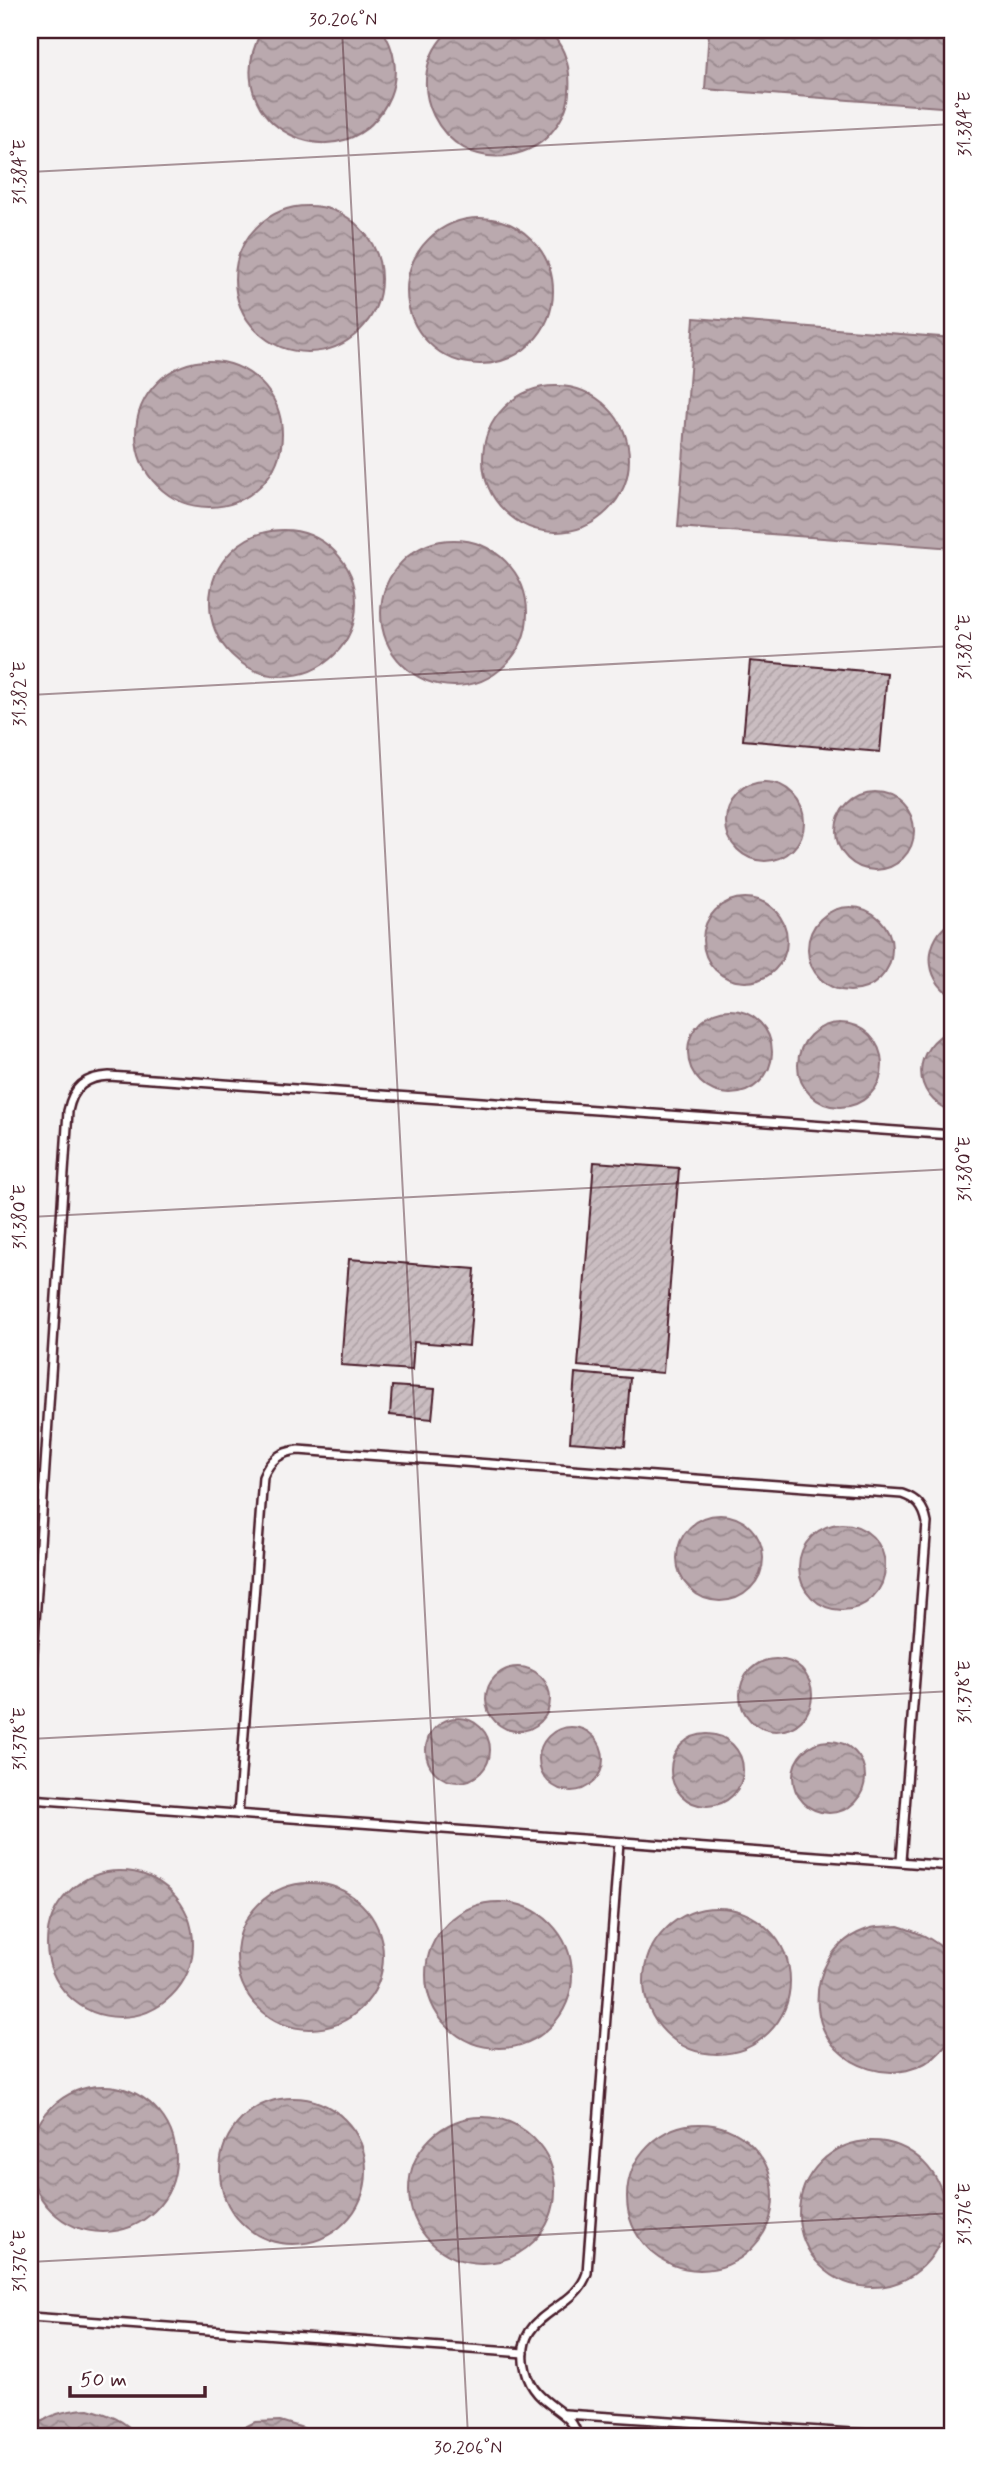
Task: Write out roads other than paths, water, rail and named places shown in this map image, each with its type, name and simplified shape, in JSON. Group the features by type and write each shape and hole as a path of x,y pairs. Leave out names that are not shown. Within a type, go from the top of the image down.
{"lane":[{"path":"30,1699 68,1111 71,1096 80,1084 94,1077 109,1076 953,1135"},
{"path":"239,1814 263,1477 272,1461 280,1455 298,1450 902,1494 917,1501 928,1523 901,1861"},
{"path":"30,1799 953,1866"},
{"path":"577,2436 574,2425 564,2414 539,2396 525,2370 524,2353 527,2338 536,2323 548,2311 575,2294 583,2286 587,2273 618,1842"},
{"path":"30,2317 524,2353"},
{"path":"564,2414 896,2436"}],"water":[{"path":"262,30 382,30 393,53 393,88 371,125 345,140 318,143 291,135 269,118 254,94 251,64"},
{"path":"450,30 547,30 553,36 566,59 569,93 563,116 545,139 516,154 486,156 464,148 446,134 434,116 427,94 427,72 434,50"},
{"path":"709,30 953,30 953,108 705,89"},
{"path":"308,206 336,212 359,228 375,251 381,279 375,307 359,330 336,346 308,352 280,346 257,330 241,307 235,279 241,251 257,228 280,212"},
{"path":"480,218 508,224 531,240 547,263 553,291 547,319 531,342 508,358 480,364 452,358 429,342 413,319 407,291 413,263 429,240 452,224"},
{"path":"694,318 953,338 953,548 678,527"},
{"path":"209,361 237,367 260,383 276,406 282,434 276,462 260,485 237,501 209,507 181,501 158,485 142,462 136,434 142,406 158,383 181,367"},
{"path":"556,386 584,392 607,408 623,431 629,459 623,487 607,510 584,526 556,532 528,526 505,510 489,487 483,459 489,431 505,408 528,392"},
{"path":"283,530 311,536 334,552 350,575 356,603 350,631 334,654 311,670 283,676 255,670 232,654 216,631 210,603 216,575 232,552 255,536"},
{"path":"454,540 482,546 505,562 521,585 527,613 521,641 505,664 482,680 454,686 426,680 403,664 387,641 381,613 387,585 403,562 426,546"},
{"path":"765,783 780,786 793,794 801,807 804,822 801,837 793,850 780,858 765,861 750,858 737,850 729,837 726,822 729,807 737,794 750,786"},
{"path":"875,792 890,795 903,803 911,816 914,831 911,846 903,859 890,867 875,870 860,867 847,859 839,846 836,831 839,816 847,803 860,795"},
{"path":"737,898 753,898 769,905 780,916 787,932 784,956 775,970 753,982 737,982 721,975 710,964 703,948 703,932 710,916 721,905"},
{"path":"842,907 858,907 874,914 885,925 892,941 889,965 880,979 858,991 842,991 826,984 815,973 808,957 808,941 815,925 826,914"},
{"path":"953,921 953,996 936,980 931,958 936,937"},
{"path":"730,1010 746,1013 760,1022 769,1036 772,1052 769,1068 760,1082 746,1091 730,1094 714,1091 700,1082 691,1068 688,1052 691,1036 700,1022 714,1013"},
{"path":"840,1023 856,1026 870,1035 879,1049 882,1065 879,1081 870,1095 856,1104 840,1107 824,1104 810,1095 801,1081 798,1065 801,1049 810,1035 824,1026"},
{"path":"953,1029 953,1112 939,1105 929,1095 921,1071 929,1047"},
{"path":"720,1515 744,1522 756,1534 763,1558 756,1582 744,1594 720,1601 696,1594 684,1582 677,1558 684,1534 696,1522"},
{"path":"842,1524 866,1531 878,1543 885,1567 878,1591 866,1603 842,1610 818,1603 806,1591 799,1567 806,1543 818,1531"},
{"path":"783,1659 802,1669 810,1681 810,1709 802,1721 790,1729 769,1731 750,1721 742,1709 740,1688 750,1669 762,1661"},
{"path":"518,1667 536,1673 544,1681 550,1699 544,1717 536,1725 518,1731 500,1725 492,1717 486,1699 492,1681 500,1673"},
{"path":"458,1718 476,1724 484,1732 490,1750 484,1768 476,1776 458,1782 440,1776 432,1768 426,1750 432,1732 440,1724"},
{"path":"571,1727 589,1733 597,1741 603,1759 597,1777 589,1785 571,1791 553,1785 545,1777 539,1759 545,1741 553,1733"},
{"path":"714,1734 733,1744 741,1756 741,1784 733,1796 721,1804 700,1806 681,1796 673,1784 671,1763 681,1744 693,1736"},
{"path":"836,1741 855,1751 863,1763 863,1791 855,1803 843,1811 822,1813 803,1803 795,1791 793,1770 803,1751 815,1743"},
{"path":"953,1746 953,1794 946,1770"},
{"path":"120,1871 148,1877 171,1893 187,1916 193,1944 187,1972 171,1995 148,2011 120,2017 92,2011 69,1995 53,1972 47,1944 53,1916 69,1893 92,1877"},
{"path":"310,1883 338,1889 361,1905 377,1928 383,1956 377,1984 361,2007 338,2023 310,2029 282,2023 259,2007 243,1984 237,1956 243,1928 259,1905 282,1889"},
{"path":"499,1902 527,1908 550,1924 566,1947 572,1975 566,2003 550,2026 527,2042 499,2048 471,2042 448,2026 432,2003 426,1975 432,1947 448,1924 471,1908"},
{"path":"717,1908 745,1914 768,1930 784,1953 790,1981 784,2009 768,2032 745,2048 717,2054 689,2048 666,2032 650,2009 644,1981 650,1953 666,1930 689,1914"},
{"path":"898,1926 930,1939 949,1956 954,1970 954,2024 949,2041 925,2063 907,2070 888,2072 869,2069 852,2061 837,2049 826,2034 819,2015 819,1986 828,1961 845,1941 871,1928"},
{"path":"103,2086 131,2092 154,2108 170,2131 176,2159 170,2187 154,2210 131,2226 103,2232 75,2226 52,2210 36,2187 30,2159 36,2131 52,2108 75,2092"},
{"path":"293,2098 321,2104 344,2120 360,2143 366,2171 360,2199 344,2222 321,2238 293,2244 265,2238 242,2222 226,2199 220,2171 226,2143 242,2120 265,2104"},
{"path":"482,2117 510,2123 533,2139 549,2162 555,2190 549,2218 533,2241 510,2257 482,2263 454,2257 431,2241 415,2218 409,2190 415,2162 431,2139 454,2123"},
{"path":"700,2124 728,2130 751,2146 767,2169 773,2197 767,2225 751,2248 728,2264 700,2270 672,2264 649,2248 633,2225 627,2197 633,2169 649,2146 672,2130"},
{"path":"872,2141 900,2147 923,2163 939,2186 945,2214 939,2242 923,2265 900,2281 872,2287 844,2281 821,2265 805,2242 799,2214 805,2186 821,2163 844,2147"},
{"path":"89,2409 122,2422 137,2436 30,2436 30,2431 50,2417 72,2410"},
{"path":"280,2421 303,2428 314,2436 227,2436 255,2422"}]}
